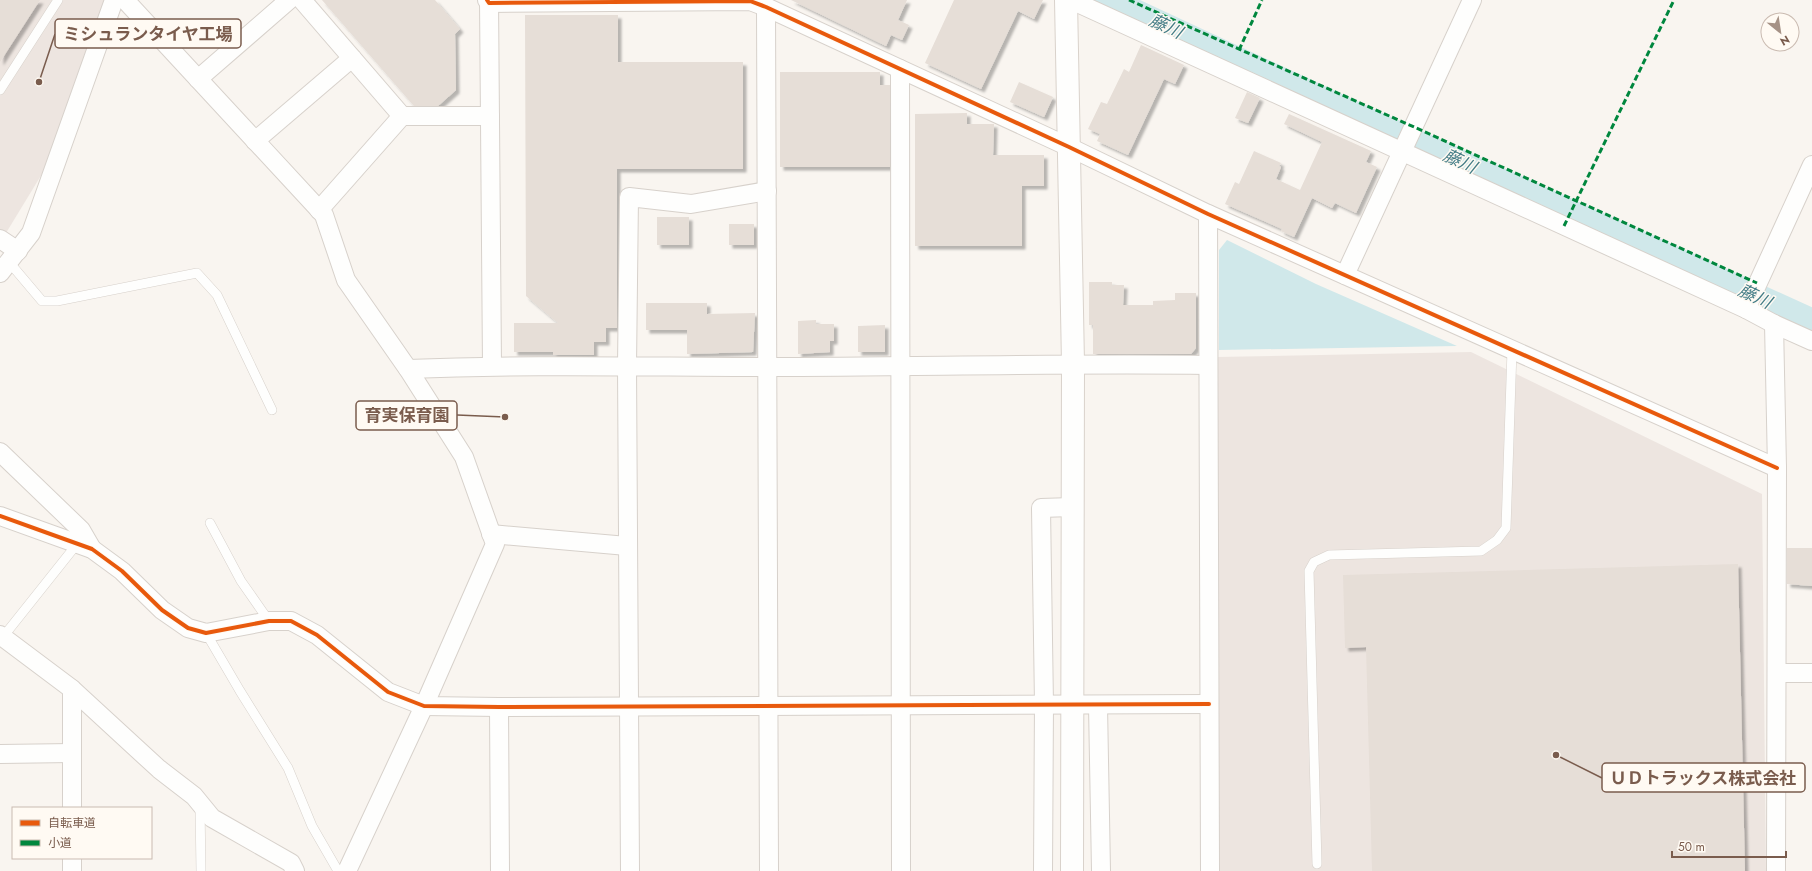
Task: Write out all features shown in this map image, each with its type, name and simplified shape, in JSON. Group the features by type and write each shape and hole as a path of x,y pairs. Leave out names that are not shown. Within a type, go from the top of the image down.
{"street":[{"path":"9,262 31,233 114,0"},
{"path":"124,0 142,8 198,79 324,215 346,280 408,369 464,457 494,544 424,706 347,871"},
{"path":"198,79 289,0"},
{"path":"302,0 402,116"},
{"path":"1066,0 1073,364 1072,871"},
{"path":"1071,0 1746,308 1774,324 1812,341"},
{"path":"1344,275 1403,152 1472,0"},
{"path":"492,366 489,1 750,1 766,7 1069,147 1208,214 1777,468"},
{"path":"766,7 770,871"},
{"path":"255,141 352,58"},
{"path":"900,69 899,366 901,871"},
{"path":"319,210 402,116 490,116"},
{"path":"1746,308 1812,165"},
{"path":"630,871 627,546 629,197 692,204 767,191"},
{"path":"1208,214 1210,871"},
{"path":"0,239 9,262"},
{"path":"1774,324 1777,468 1776,871"},
{"path":"408,369 492,366 767,367 1208,364"},
{"path":"0,452 81,530 84,547"},
{"path":"1043,871 1044,704 1040,508 1072,507"},
{"path":"0,516 84,547 122,571 162,610 188,628 206,633 269,621 291,621 317,635 388,692 424,706 1209,704"},
{"path":"491,534 627,546"},
{"path":"2,636 72,689 159,769 194,796 212,818 291,863 295,871"},
{"path":"1777,673 1812,673"},
{"path":"72,689 72,807"},
{"path":"1098,705 1101,871"},
{"path":"499,707 500,871"},
{"path":"0,754 72,753"},
{"path":"72,859 72,871"}],"lane":[{"path":"0,90 58,0"},
{"path":"9,262 42,301 57,301 197,272 217,295 272,410"},
{"path":"1318,864 1308,572 1314,562 1329,555 1481,551 1497,540 1506,528 1512,350"},
{"path":"210,523 241,581 269,621"},
{"path":"2,636 84,547"},
{"path":"206,633 288,768 312,826 338,871"},
{"path":"200,803 201,871"}],"shaded area":[{"path":"0,0 107,0 48,164 6,233 0,229"},
{"path":"1471,352 1762,494 1766,871 1217,871 1217,357"}],"water":[{"path":"1227,240 1316,284 1457,346 1219,350 1219,250"}],"building":[{"path":"0,0 40,0 0,62"},
{"path":"322,0 435,0 460,29 455,34 456,90 438,106 414,106"},
{"path":"791,0 907,0 898,20 909,25 902,40 891,35 886,46"},
{"path":"954,0 1043,0 1034,19 1018,11 981,89 925,63"},
{"path":"525,15 618,15 618,62 743,62 743,169 617,169 617,328 606,328 606,342 594,342 594,355 553,355 553,352 514,352 514,323 558,323 526,296"},
{"path":"1141,45 1184,65 1175,84 1164,79 1128,155 1097,141 1100,134 1088,129 1101,102 1107,104 1124,69 1129,72"},
{"path":"780,72 880,72 880,85 890,85 890,167 780,167"},
{"path":"1019,82 1053,97 1044,117 1010,102"},
{"path":"1247,92 1260,98 1248,123 1235,118"},
{"path":"967,113 967,124 994,124 993,155 1044,155 1044,186 1022,186 1022,246 915,246 915,114"},
{"path":"1289,114 1371,151 1366,162 1377,167 1356,213 1335,203 1332,208 1312,198 1294,237 1281,231 1282,229 1225,204 1235,182 1239,184 1254,151 1281,163 1276,179 1300,190 1322,142 1284,124"},
{"path":"657,217 689,217 689,245 657,245"},
{"path":"729,224 754,224 754,245 729,245"},
{"path":"1089,282 1112,282 1112,285 1124,285 1123,305 1153,305 1153,301 1175,300 1175,293 1196,293 1196,348 1191,354 1093,354 1093,325 1089,325"},
{"path":"646,303 707,303 707,314 755,313 753,352 687,354 687,330 646,330"},
{"path":"816,320 816,324 834,324 834,341 830,341 830,352 798,354 798,321"},
{"path":"885,325 885,352 858,352 858,326"},
{"path":"1787,548 1812,548 1812,586 1787,584"},
{"path":"1738,564 1745,871 1372,871 1366,647 1345,648 1343,575"}],"waterway":[{"name":"藤川","path":"1108,0 1383,128 1812,322"}],"marked path":[{"path":"1129,0 1414,127 1757,283"},
{"path":"1239,50 1262,0"},
{"path":"1564,226 1674,0"}],"cycle path":[{"path":"487,0 489,3 750,1 766,7 1069,147 1208,214 1777,468"},
{"path":"0,516 92,549 122,571 162,610 188,628 206,633 269,621 291,621 317,635 388,692 424,706 1209,704"}],"place":[{"name":"ミシュランタイヤ工場","path":"39,82"},
{"name":"育実保育園","path":"505,417"},
{"name":"ＵＤトラックス株式会社","path":"1556,755"}]}
